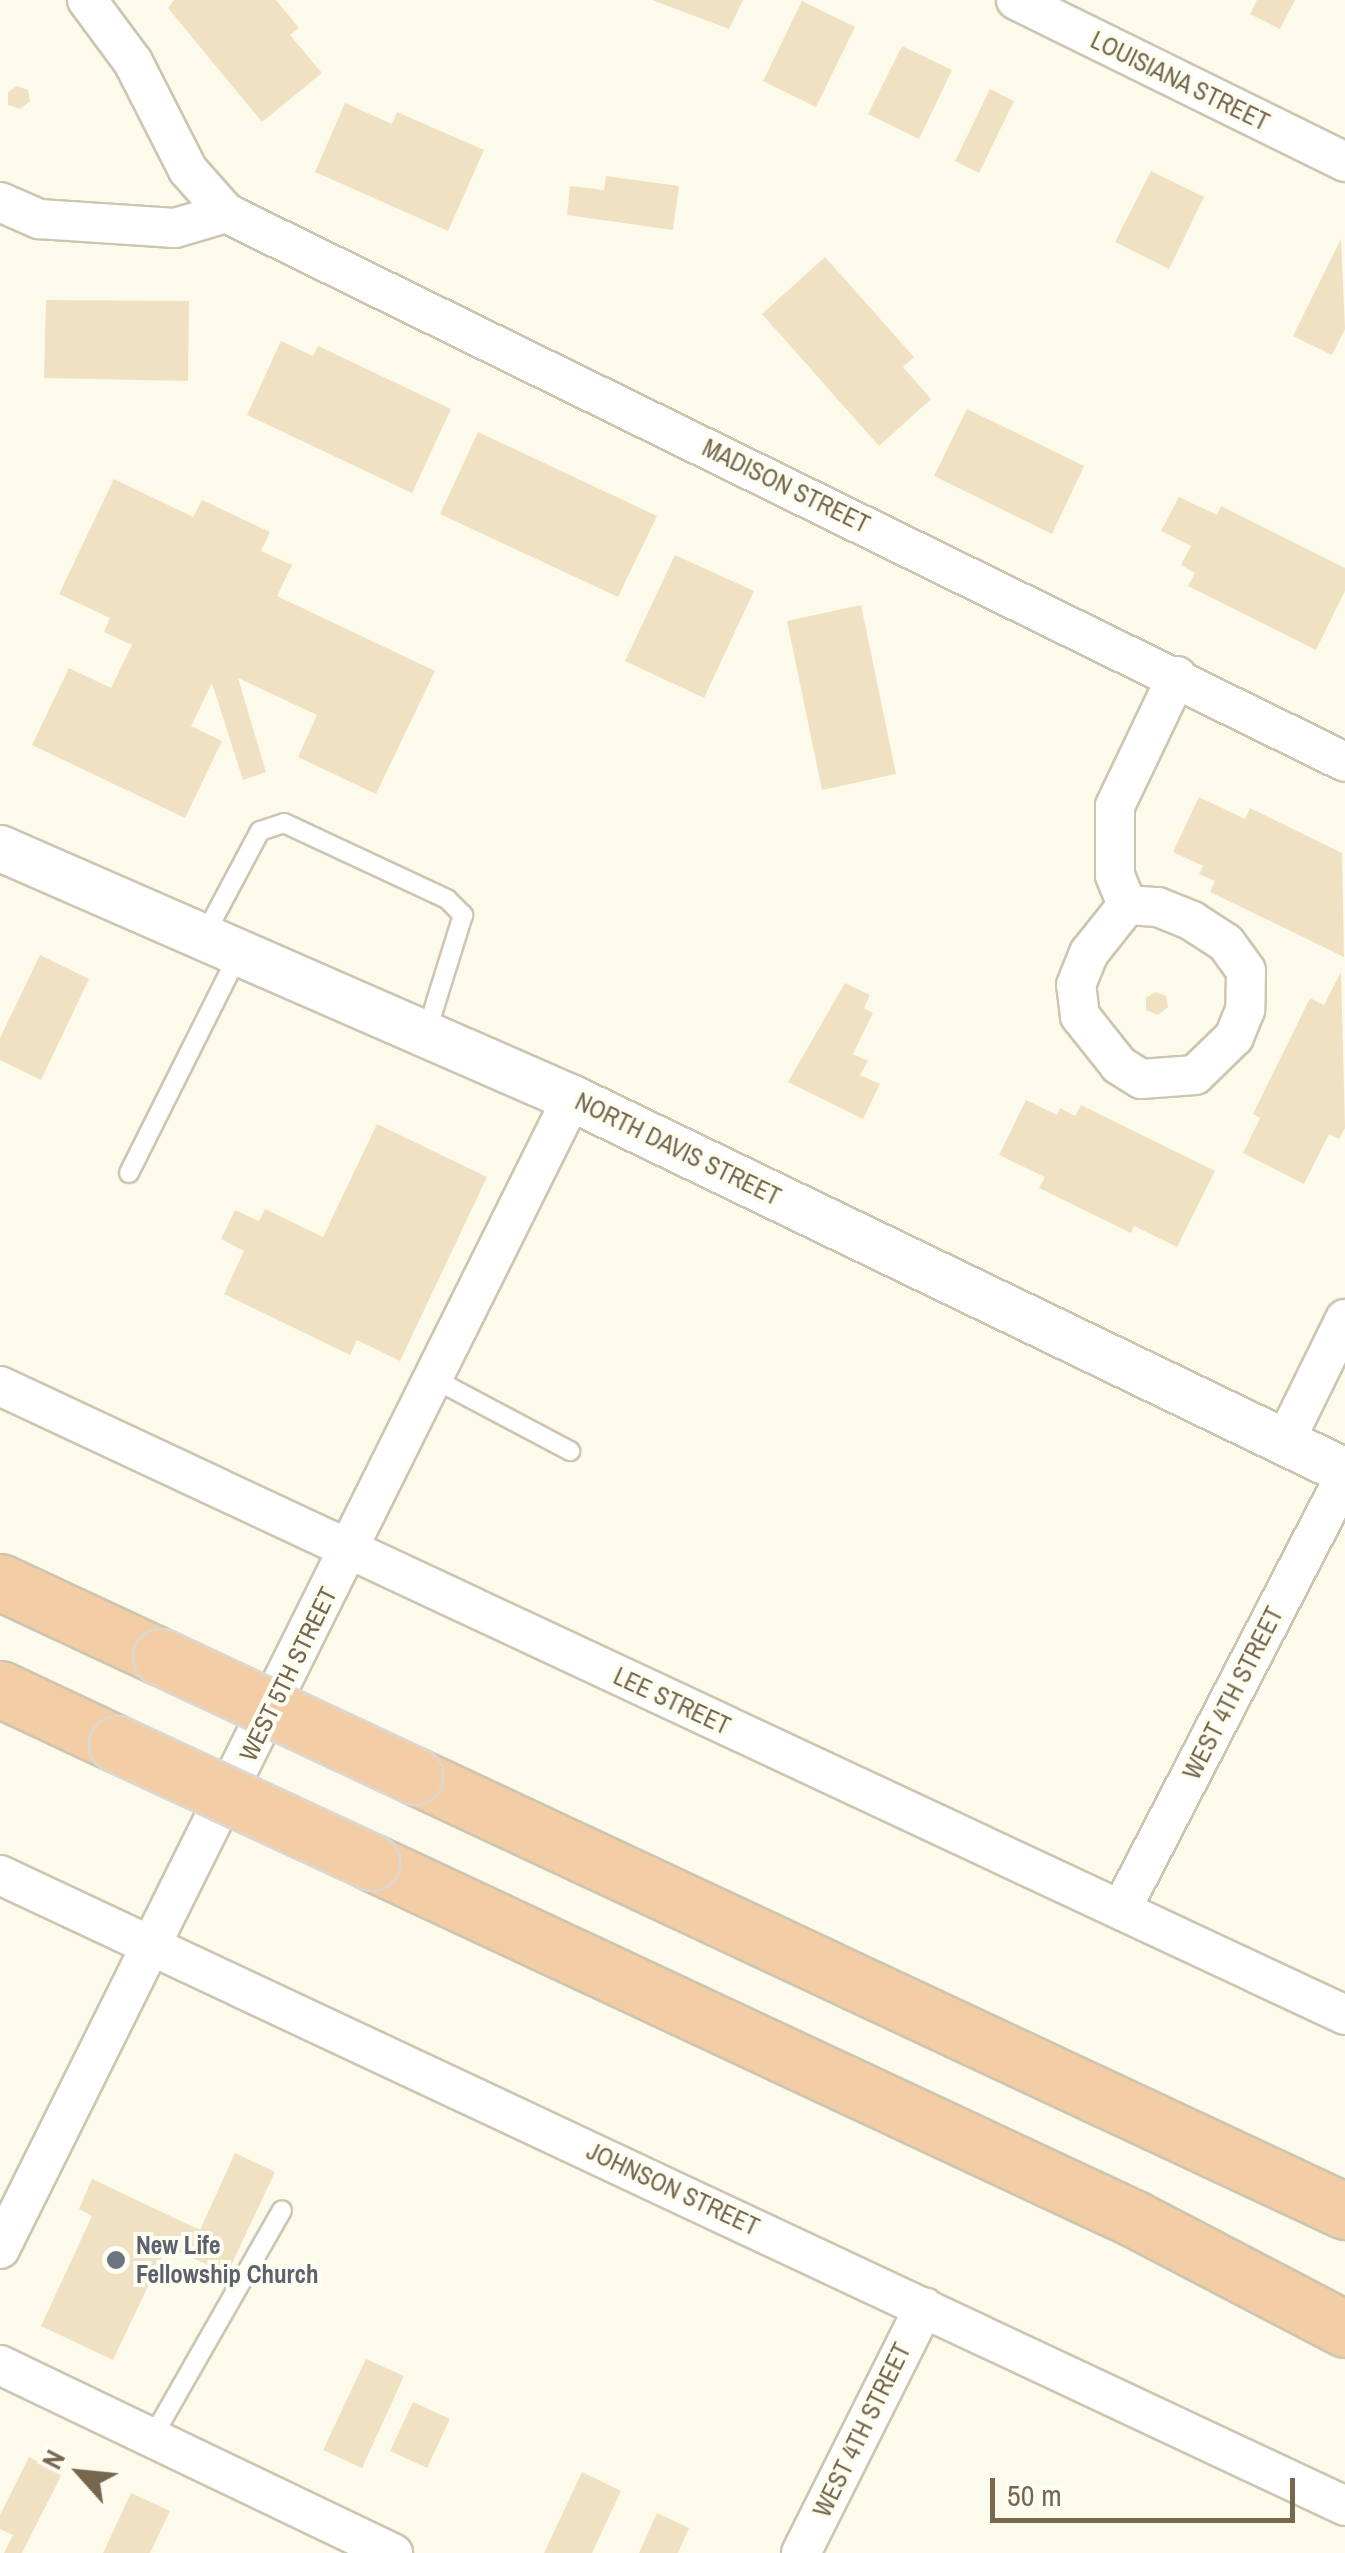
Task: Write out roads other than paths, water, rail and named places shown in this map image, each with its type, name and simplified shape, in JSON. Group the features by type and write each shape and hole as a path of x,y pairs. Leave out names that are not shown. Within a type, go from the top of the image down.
{"highway":[{"path":"0,1582 1345,2211"},
{"path":"0,1689 1135,2219 1345,2329"}],"street":[{"name":"MADISON STREET","path":"86,0 133,62 188,170 226,212 1177,676 1345,762"},
{"name":"LOUISIANA STREET","path":"1016,0 1345,162"},
{"path":"0,202 39,219 175,228 226,212"},
{"path":"1127,905 1114,875 1114,806 1177,676"},
{"name":"NORTH DAVIS STREET","path":"0,848 572,1098 1345,1473"},
{"path":"1127,905 1158,907 1192,921 1226,943 1246,971 1245,1010 1234,1038 1195,1075 1167,1082 1141,1079 1097,1044 1080,1016 1076,985 1089,953 1127,905"},
{"name":"WEST 5TH STREET","path":"0,2249 156,1947 572,1098"},
{"path":"1285,1441 1345,1319"},
{"name":"LEE STREET","path":"0,1386 1345,2014"},
{"name":"WEST 4TH STREET","path":"1121,1910 1345,1473"},
{"name":"JOHNSON STREET","path":"0,1875 1345,2506"},
{"name":"WEST 4TH STREET","path":"801,2553 924,2307"},
{"path":"0,2365 393,2553"}],"lane":[{"path":"129,1173 220,946 260,831 284,823 447,899 463,915 426,1035"},
{"path":"436,1380 570,1451"},
{"path":"152,2438 282,2210"}],"place":[{"name":"New Life Fellowship Church","path":"116,2260"}]}
